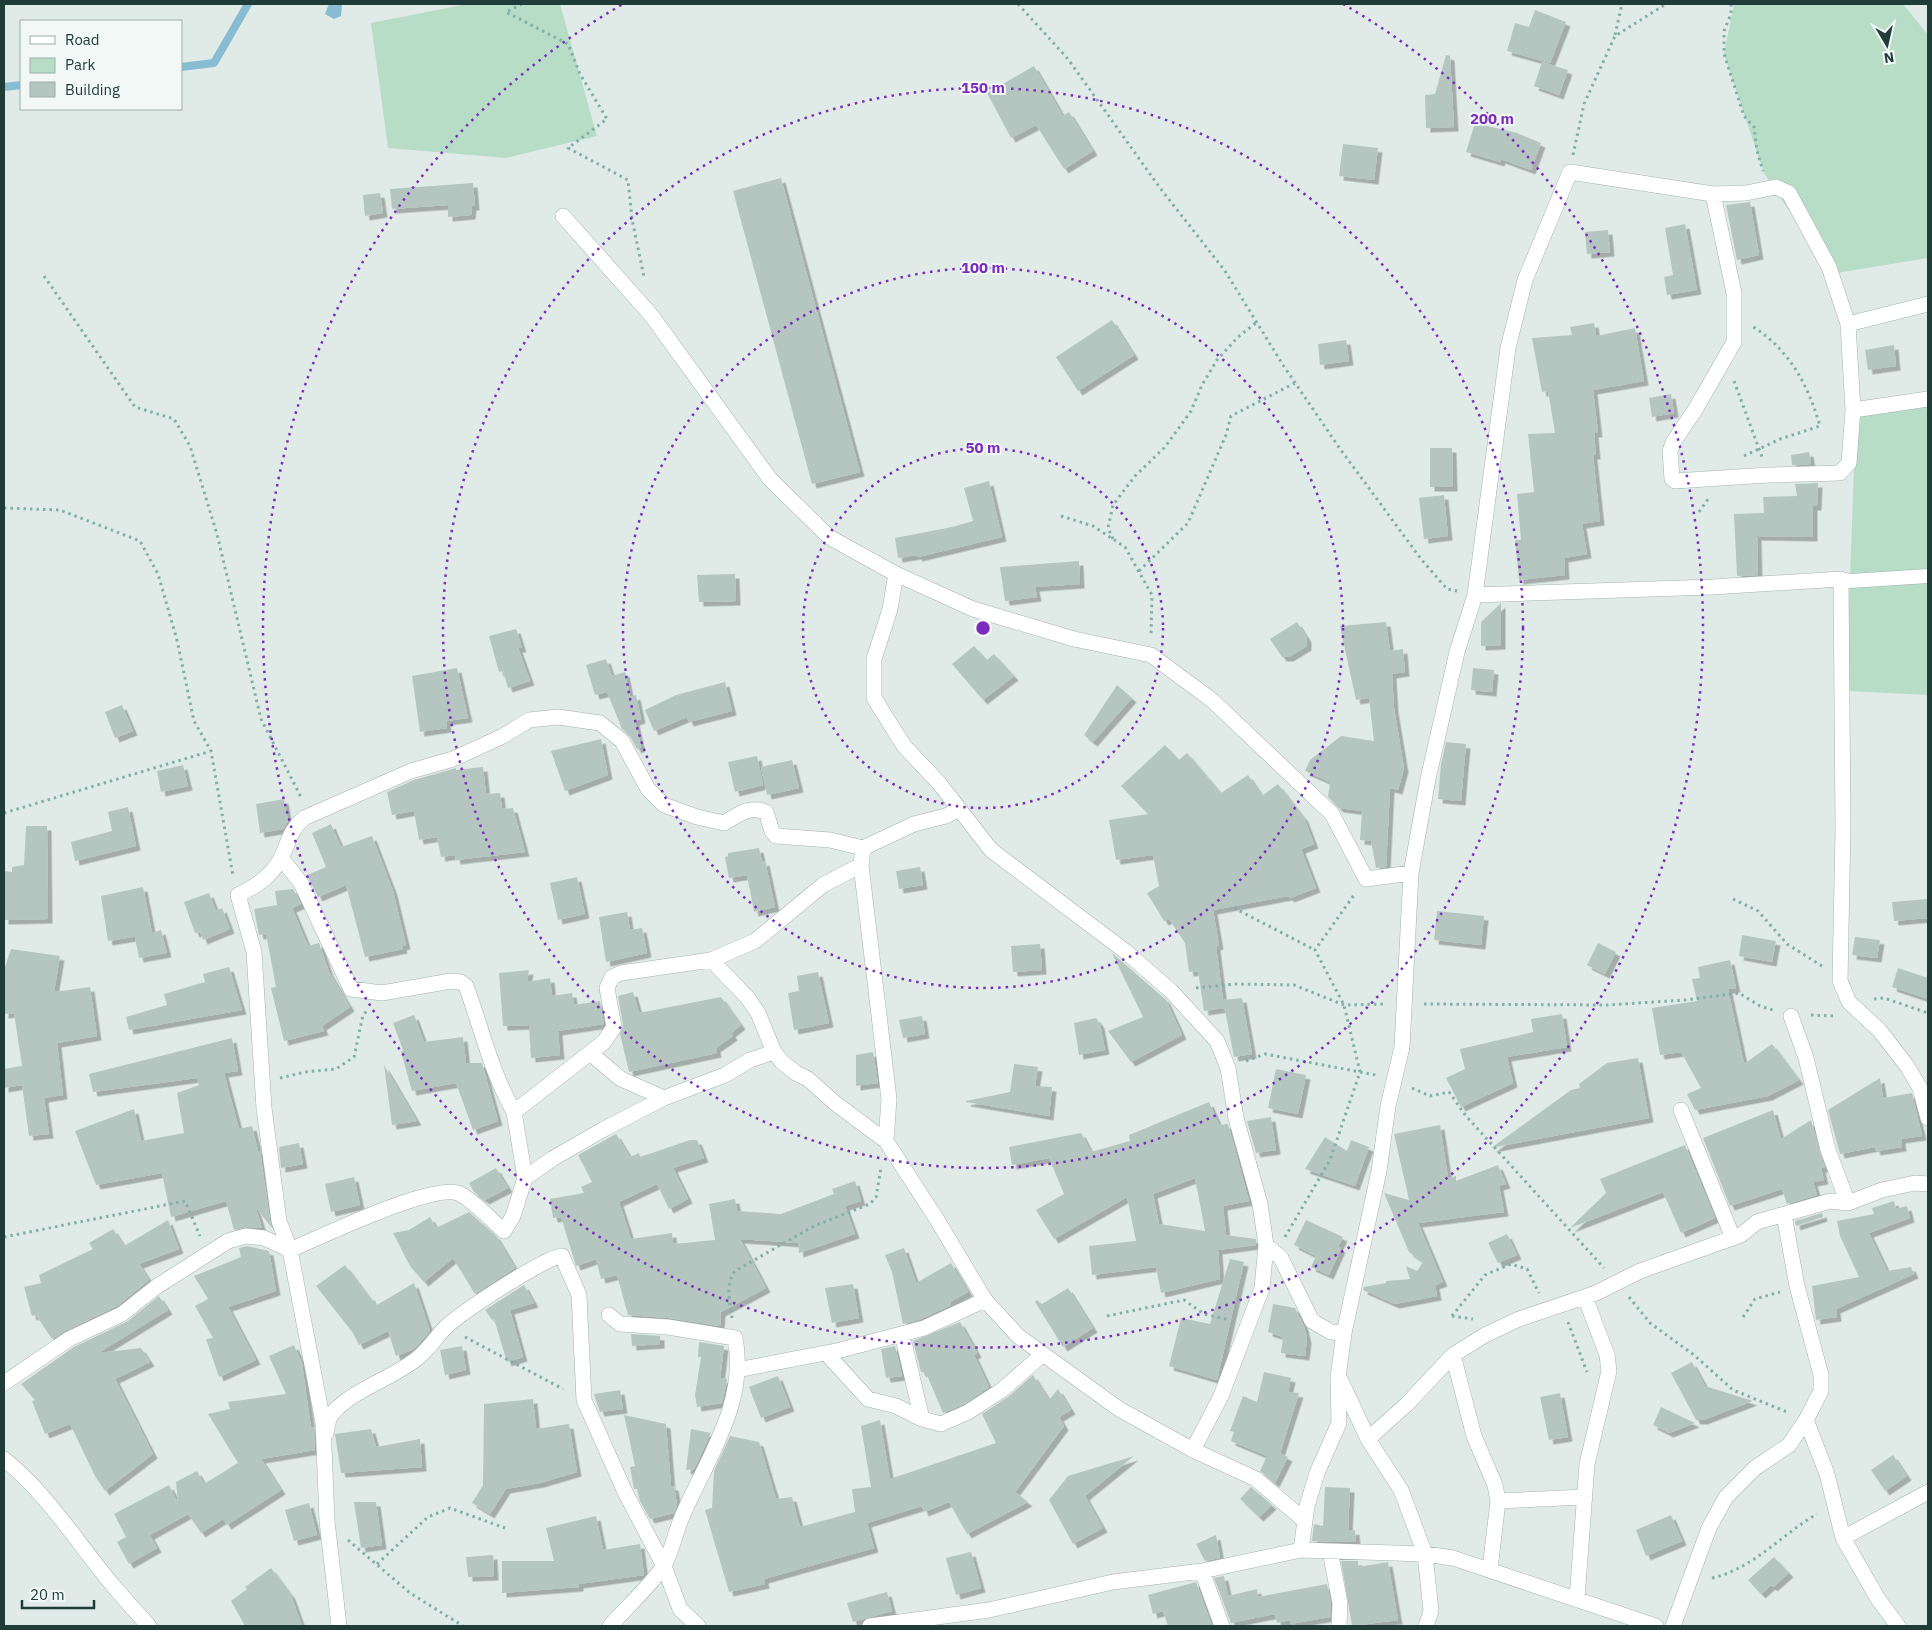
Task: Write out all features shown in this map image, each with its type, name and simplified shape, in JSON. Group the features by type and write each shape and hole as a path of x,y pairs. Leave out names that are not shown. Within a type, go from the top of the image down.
{"street":[{"path":"1301,1550 1305,1520 1317,1473 1339,1423 1338,1377 1344,1332 1379,1171 1388,1106 1396,1080 1402,1047 1411,872 1432,761 1457,652 1474,595 1508,348 1525,280 1570,172 1713,194 1746,193 1776,187 1789,193 1828,268 1848,324 1853,410 1849,463 1840,473 1768,474 1674,481 1670,474 1670,451 1674,441 1726,360 1734,342 1734,293 1713,194"},
{"path":"563,216 651,315 770,479 829,537 896,574 973,609 1074,639 1151,655 1213,701 1332,814 1366,879 1411,872"},
{"path":"1848,324 1928,304"},
{"path":"1853,410 1928,399"},
{"path":"896,574 890,609 874,659 874,698 904,746 939,783 991,850 1126,951 1171,991 1217,1041 1228,1068 1236,1118 1271,1249 1262,1288 1221,1396 1193,1450"},
{"path":"1474,595 1712,587 1841,579 1843,829 1840,981 1848,1002 1880,1031 1907,1066 1920,1088 1928,1118"},
{"path":"339,1626 327,1522 325,1437 290,1250 279,1222 262,1082 254,952 238,896 269,876 281,858 292,829 310,815 410,771 454,759 503,736 529,720 558,716 600,723 622,741 648,789 664,805 697,818 724,823 748,809 759,809 766,812 772,832 776,836 830,840 863,848 914,824 946,816 959,810"},
{"path":"863,848 861,865 889,1099 886,1141"},
{"path":"4,1383 69,1339 122,1314 208,1252 228,1241 246,1236 264,1238 290,1250 374,1214 445,1192 459,1193 504,1231 513,1216 524,1178 514,1112 500,1088 483,1032 466,986 460,982 451,981 382,993 351,989 301,883 281,858"},
{"path":"514,1112 604,1042 614,1026 607,988 612,977 621,973 711,960 754,941 822,885 861,865"},
{"path":"711,960 748,996 758,1013 774,1052 796,1073 808,1079 835,1103 886,1141 936,1218 985,1300 1018,1336 1119,1409 1193,1450 1256,1479 1305,1520"},
{"path":"1791,1016 1806,1058 1828,1150 1848,1203"},
{"path":"524,1178 604,1128 664,1098 725,1076 750,1060 774,1052"},
{"path":"590,1053 621,1079 664,1098"},
{"path":"1681,1110 1733,1238"},
{"path":"1368,1439 1406,1404 1453,1355 1485,1335 1519,1318 1585,1297 1640,1271 1741,1236 1757,1222 1830,1201 1848,1203 1882,1190 1915,1183 1928,1184"},
{"path":"1673,1626 1709,1528 1726,1497 1755,1468 1789,1445 1806,1420 1821,1391 1821,1376 1797,1286 1784,1215"},
{"path":"1271,1249 1281,1258 1294,1281 1312,1321 1331,1332 1344,1332"},
{"path":"325,1437 330,1417 345,1402 420,1356 446,1326 531,1270 556,1255 562,1256 579,1295 584,1400 625,1492 664,1566 680,1609 698,1626"},
{"path":"1577,1599 1587,1464 1609,1371 1607,1355 1585,1297"},
{"path":"737,1370 826,1353 924,1328 985,1300"},
{"path":"609,1315 620,1324 676,1328 735,1338 738,1356 736,1388 712,1457 682,1516 664,1566 610,1626"},
{"path":"902,1334 922,1419"},
{"path":"826,1353 868,1399 896,1406 922,1419 941,1424 968,1412 1002,1390 1043,1354"},
{"path":"1453,1355 1474,1436 1495,1485 1498,1500 1490,1569"},
{"path":"1338,1377 1368,1439 1401,1490 1425,1554 1431,1611 1426,1626"},
{"path":"1806,1420 1827,1474 1844,1538 1878,1599 1898,1626"},
{"path":"4,1459 41,1496 71,1530 115,1588 149,1626"},
{"path":"1844,1538 1928,1492"},
{"path":"1498,1500 1585,1497"},
{"path":"870,1626 989,1610 1113,1582 1202,1571 1301,1550 1425,1554 1453,1558 1656,1626"},
{"path":"1330,1551 1340,1603 1339,1626"},
{"path":"1202,1571 1222,1626"}],"lane":[{"path":"1841,579 1850,581 1928,576"}],"path":[{"path":"522,4 506,12 568,44 580,74 607,119 568,148 628,180 633,228 645,283"},
{"path":"1018,4 1068,59 1160,188 1226,271 1295,383 1421,559 1447,590 1474,595"},
{"path":"1570,172 1584,104 1615,36 1622,4"},
{"path":"1615,36 1666,4"},
{"path":"1731,4 1730,14 1724,31 1724,54 1744,116 1754,127 1757,151 1764,173 1776,187"},
{"path":"44,276 135,407 174,419 190,446 217,534 261,719 310,815"},
{"path":"1726,478 1738,460 1759,447 1820,426 1811,394 1797,370 1778,346 1754,327 1734,317"},
{"path":"1113,539 1108,528 1113,505 1135,476 1171,440 1191,411 1202,385 1217,360 1238,337 1257,322"},
{"path":"1726,360 1768,474"},
{"path":"1139,571 1188,523 1226,435 1231,416 1295,383"},
{"path":"4,508 60,510 140,541 158,574 177,640 194,721 211,751 230,864 238,896"},
{"path":"1061,516 1093,526 1125,547 1152,595 1151,655"},
{"path":"4,813 211,751"},
{"path":"1315,950 1366,879"},
{"path":"1733,898 1758,912 1787,944 1819,964 1840,981"},
{"path":"1234,908 1315,950 1344,1005 1360,1072 1330,1160 1271,1249"},
{"path":"1171,991 1235,984 1294,985 1344,1005 1607,1006 1685,1000 1738,993 1760,1006 1791,1016 1865,1018"},
{"path":"262,1082 305,1072 336,1069 354,1057 363,1016 382,993"},
{"path":"1848,1002 1884,998 1928,1013"},
{"path":"1228,1068 1265,1054 1396,1080 1430,1096 1449,1092 1466,1116 1617,1282 1650,1323 1694,1355 1733,1390 1806,1420"},
{"path":"735,1338 729,1284 730,1277 735,1271 814,1226 870,1204 876,1197 886,1141"},
{"path":"4,1237 185,1201 190,1218 208,1252"},
{"path":"1452,1316 1485,1275 1511,1264 1527,1268 1554,1307 1600,1404"},
{"path":"1743,1316 1755,1299 1797,1286"},
{"path":"1107,1316 1184,1300 1204,1314 1248,1323"},
{"path":"446,1326 584,1400"},
{"path":"1689,1582 1723,1575 1748,1564 1801,1524 1835,1504"},
{"path":"377,1564 428,1517 450,1508 505,1528"},
{"path":"327,1522 410,1593 463,1626"}],"green space":[{"path":"467,4 560,4 597,136 506,158 388,148 371,23"},
{"path":"1734,4 1903,4 1928,35 1928,258 1831,274 1764,173 1724,54"},
{"path":"1928,404 1928,695 1846,691 1856,411"}],"water":[{"path":"329,4 342,4 341,16 334,19 325,14"}],"building":[{"path":"1535,10 1566,22 1550,63 1507,51 1515,23 1529,27"},
{"path":"1446,55 1450,56 1454,127 1426,128 1425,95 1435,94"},
{"path":"1542,62 1568,70 1559,95 1534,86"},
{"path":"1034,66 1063,116 1069,112 1093,151 1064,169 1036,125 1011,138 987,93"},
{"path":"1475,123 1517,133 1541,143 1531,170 1501,159 1500,162 1466,152"},
{"path":"1343,144 1378,148 1374,180 1339,176"},
{"path":"781,178 860,472 812,484 733,191"},
{"path":"473,183 475,206 472,206 471,215 448,217 448,205 392,209 390,189"},
{"path":"380,193 383,213 365,216 363,195"},
{"path":"1750,202 1759,255 1737,260 1726,205"},
{"path":"1685,224 1697,290 1667,295 1664,277 1673,275 1665,228"},
{"path":"1608,230 1610,252 1587,254 1585,232"},
{"path":"1112,320 1134,355 1078,391 1056,357"},
{"path":"1594,323 1596,336 1635,328 1644,381 1593,390 1598,433 1594,433 1596,455 1593,455 1600,521 1582,524 1587,554 1564,558 1565,575 1519,580 1515,540 1521,540 1517,494 1534,492 1528,434 1555,433 1548,391 1542,392 1532,338 1572,335 1570,327"},
{"path":"1346,340 1349,361 1320,365 1318,344"},
{"path":"1894,345 1896,366 1868,370 1865,350"},
{"path":"1671,394 1674,413 1652,417 1649,398"},
{"path":"1430,448 1452,448 1453,487 1430,487"},
{"path":"1809,452 1811,464 1792,465 1791,455"},
{"path":"989,481 1002,537 918,557 917,555 898,558 895,538 973,521 964,488"},
{"path":"1818,483 1817,506 1813,506 1813,537 1757,536 1758,575 1737,576 1734,514 1764,513 1763,497 1797,496 1795,484"},
{"path":"1444,495 1448,536 1424,539 1419,498"},
{"path":"1079,561 1080,584 1035,587 1037,597 1005,601 1000,567"},
{"path":"735,574 736,601 699,602 697,575"},
{"path":"1501,603 1501,645 1481,646 1481,622"},
{"path":"1297,622 1307,638 1307,646 1289,657 1282,657 1270,639"},
{"path":"1386,622 1390,651 1403,649 1405,672 1392,674 1394,708 1404,768 1398,790 1390,788 1386,867 1376,868 1371,841 1360,840 1362,811 1339,808 1328,797 1330,782 1305,771 1310,760 1341,736 1374,741 1369,698 1356,700 1340,626"},
{"path":"516,629 522,648 518,648 530,681 508,688 503,671 499,672 489,636"},
{"path":"974,646 987,660 994,654 1014,676 983,700 952,664"},
{"path":"606,659 612,676 625,672 630,697 636,695 641,719 635,721 641,747 637,749 630,736 622,729 607,692 595,695 586,665"},
{"path":"457,668 468,718 446,721 447,728 420,732 412,676"},
{"path":"1473,668 1494,670 1492,692 1471,690"},
{"path":"725,682 732,711 689,722 687,717 654,731 645,710 676,695"},
{"path":"1117,685 1132,698 1093,742 1084,735"},
{"path":"122,705 133,731 115,738 105,712"},
{"path":"601,739 608,775 565,791 551,751"},
{"path":"1446,742 1466,744 1461,801 1438,799 1441,764"},
{"path":"1165,745 1179,760 1187,753 1221,793 1248,775 1262,796 1278,784 1304,818 1314,844 1301,849 1316,888 1290,898 1288,896 1213,910 1219,945 1216,946 1224,1008 1204,1011 1198,971 1189,972 1185,943 1169,919 1164,921 1147,893 1159,886 1153,855 1116,860 1109,820 1148,814 1121,786"},
{"path":"757,756 763,785 735,792 728,762"},
{"path":"792,760 799,788 767,795 761,767"},
{"path":"183,765 188,786 161,792 157,771"},
{"path":"483,767 486,794 500,793 502,809 513,808 525,852 456,860 455,855 441,857 437,837 419,840 414,811 392,815 387,792 414,780 456,768 456,770"},
{"path":"284,799 288,821 283,829 260,833 256,804"},
{"path":"128,807 136,846 75,861 71,842 112,831 108,812"},
{"path":"331,824 341,847 372,836 393,891 406,945 402,946 403,949 365,957 346,885 318,897 307,875 326,867 312,833"},
{"path":"26,826 47,826 48,919 4,920 4,871 12,872 12,867 24,865"},
{"path":"759,848 762,862 765,861 775,907 754,912 747,875 729,878 725,857 728,856 728,853"},
{"path":"920,867 923,885 899,889 896,871"},
{"path":"577,877 585,914 558,920 550,883"},
{"path":"143,887 152,933 161,930 167,953 139,958 135,938 145,935 108,941 101,896"},
{"path":"293,889 301,904 292,908 308,946 319,943 329,972 350,1007 322,1026 324,1031 284,1041 271,988 276,987 266,934 259,935 254,909 277,905 275,891"},
{"path":"209,893 216,911 222,908 230,929 203,940 200,932 195,933 184,902"},
{"path":"1928,899 1928,918 1894,921 1892,902"},
{"path":"1437,911 1484,916 1481,945 1434,940"},
{"path":"627,912 630,930 642,928 647,953 606,962 599,917"},
{"path":"1742,935 1776,941 1772,962 1739,956"},
{"path":"1855,937 1880,940 1877,958 1852,955"},
{"path":"1598,943 1616,952 1605,974 1587,965"},
{"path":"1040,944 1042,970 1013,972 1011,946"},
{"path":"11,949 60,956 54,992 90,987 97,1036 57,1043 63,1095 44,1098 49,1134 29,1136 22,1085 4,1088 4,1069 22,1066 14,1013 4,1014 4,970"},
{"path":"1112,953 1166,1000 1182,1035 1131,1062 1108,1031 1143,1017"},
{"path":"1730,960 1736,988 1728,989 1744,1064 1772,1044 1799,1080 1768,1096 1695,1110 1687,1094 1701,1088 1681,1052 1660,1055 1652,1008 1697,1001 1692,979 1700,978 1698,967"},
{"path":"229,967 242,1010 129,1030 126,1017 167,1005 164,994 205,982 203,974"},
{"path":"1898,968 1928,978 1928,999 1892,987"},
{"path":"529,970 527,982 550,978 552,996 572,993 574,1005 600,1001 604,1024 558,1031 560,1055 531,1058 529,1025 503,1026 499,973"},
{"path":"818,972 829,1023 794,1030 788,993 799,991 797,976"},
{"path":"633,992 639,1013 721,997 741,1025 731,1033 733,1036 716,1048 717,1053 629,1072 620,1034 623,1025 618,996"},
{"path":"1242,998 1252,1054 1234,1057 1223,1000"},
{"path":"1562,1014 1567,1047 1507,1057 1513,1083 1461,1107 1446,1078 1465,1069 1460,1049 1533,1032 1531,1019"},
{"path":"414,1015 424,1042 463,1037 466,1063 482,1063 498,1121 473,1130 456,1083 412,1091 401,1052 403,1050 393,1023"},
{"path":"922,1016 925,1034 903,1038 899,1020"},
{"path":"1096,1018 1100,1024 1105,1050 1079,1055 1074,1023"},
{"path":"232,1038 238,1071 224,1073 239,1129 252,1126 258,1151 260,1151 271,1227 255,1206 262,1228 247,1227 234,1230 226,1201 171,1217 162,1173 96,1185 75,1131 134,1109 141,1141 184,1133 177,1093 199,1085 197,1078 93,1092 89,1074"},
{"path":"873,1052 878,1083 856,1086 856,1055"},
{"path":"1638,1058 1649,1118 1491,1148 1571,1090 1580,1088 1579,1084 1607,1063"},
{"path":"1014,1064 1038,1067 1035,1086 1052,1087 1049,1116 966,1102 1010,1092"},
{"path":"384,1065 417,1121 392,1125"},
{"path":"1276,1069 1306,1075 1298,1114 1268,1108"},
{"path":"1880,1078 1883,1098 1912,1093 1922,1136 1901,1139 1902,1147 1876,1151 1875,1147 1840,1154 1828,1110"},
{"path":"1209,1102 1219,1125 1228,1124 1249,1201 1223,1206 1226,1235 1256,1239 1256,1245 1218,1250 1220,1279 1161,1293 1156,1267 1092,1275 1089,1246 1136,1241 1127,1197 1054,1239 1036,1210 1064,1194 1049,1158 1012,1165 1009,1147 1081,1133 1091,1152 1130,1141 1129,1135","holes":["1195,1178 1205,1231 1159,1224 1153,1194"]},
{"path":"1773,1110 1781,1139 1811,1120 1825,1168 1821,1168 1824,1180 1813,1182 1817,1195 1787,1204 1782,1189 1730,1206 1703,1138"},
{"path":"1271,1117 1276,1150 1256,1153 1247,1121"},
{"path":"1440,1125 1448,1178 1456,1176 1456,1181 1498,1165 1506,1184 1499,1186 1504,1212 1418,1223 1443,1282 1435,1285 1437,1296 1395,1304 1363,1290 1364,1287 1386,1283 1386,1281 1410,1279 1406,1266 1417,1271 1423,1262 1409,1252 1384,1193 1409,1200 1394,1134"},
{"path":"616,1134 630,1157 639,1153 640,1157 690,1140 697,1140 704,1158 673,1168 688,1199 669,1209 657,1184 619,1202 631,1239 672,1233 673,1244 715,1240 709,1204 735,1199 737,1211 781,1214 834,1194 832,1189 855,1181 861,1201 845,1206 855,1234 799,1253 798,1243 740,1239 766,1288 721,1312 720,1326 669,1318 628,1315 617,1275 601,1279 596,1259 576,1266 561,1217 553,1218 550,1199 584,1193 581,1187 592,1182 578,1155"},
{"path":"1325,1137 1347,1151 1351,1140 1369,1147 1355,1186 1305,1169"},
{"path":"299,1143 303,1164 281,1168 279,1147"},
{"path":"1685,1145 1715,1218 1681,1233 1663,1192 1570,1228 1606,1193 1600,1179"},
{"path":"496,1168 508,1188 485,1200 474,1192 469,1183"},
{"path":"354,1177 360,1205 331,1212 325,1184"},
{"path":"1894,1201 1896,1209 1907,1206 1910,1218 1869,1233 1887,1271 1911,1267 1914,1274 1836,1309 1837,1317 1816,1320 1812,1286 1859,1277 1840,1236 1837,1221 1874,1214 1872,1208"},
{"path":"469,1212 496,1236 515,1268 475,1294 453,1258 424,1282 410,1266 393,1233 409,1230 430,1217 436,1228"},
{"path":"1822,1213 1823,1217 1796,1226 1795,1221"},
{"path":"168,1220 179,1249 139,1264 149,1280 117,1306 52,1339 36,1315 32,1316 24,1287 41,1283 39,1275 93,1249 89,1243 113,1229 124,1246"},
{"path":"1306,1220 1343,1237 1338,1247 1341,1248 1329,1275 1311,1267 1316,1256 1294,1245"},
{"path":"1507,1234 1517,1255 1498,1263 1488,1243"},
{"path":"247,1246 269,1251 276,1291 228,1307 256,1360 219,1377 206,1339 213,1338 195,1306 208,1299 194,1276 241,1257 239,1248"},
{"path":"904,1248 916,1283 951,1263 968,1292 950,1302 951,1305 921,1319 903,1324 892,1272 885,1255"},
{"path":"1230,1259 1244,1262 1217,1380 1169,1366 1181,1318 1210,1324"},
{"path":"345,1265 372,1301 375,1300 377,1305 414,1283 430,1331 414,1349 396,1356 388,1331 359,1345 353,1333 316,1286"},
{"path":"853,1284 859,1318 832,1323 825,1288"},
{"path":"524,1285 534,1303 510,1310 523,1357 507,1362 494,1319 492,1320 485,1310"},
{"path":"1068,1288 1093,1328 1063,1347 1035,1302 1037,1300 1042,1304"},
{"path":"159,1296 168,1310 98,1353 141,1348 150,1362 115,1379 153,1454 105,1491 95,1476 70,1424 45,1434 32,1401 35,1400 21,1384 74,1347 128,1321"},
{"path":"1273,1304 1295,1308 1304,1326 1307,1339 1305,1356 1281,1353 1283,1337 1268,1332"},
{"path":"960,1322 977,1353 974,1355 989,1387 964,1404 943,1413 926,1373 921,1372 913,1341"},
{"path":"631,1334 660,1336 660,1344 632,1346"},
{"path":"699,1342 724,1346 720,1379 726,1378 727,1380 722,1403 697,1407 695,1395 701,1357 698,1357"},
{"path":"294,1345 302,1364 311,1428 314,1427 315,1450 261,1459 281,1490 227,1525 223,1519 201,1533 188,1514 150,1535 157,1548 129,1564 117,1542 126,1537 114,1514 169,1485 178,1503 176,1482 197,1471 204,1484 238,1463 208,1414 230,1409 228,1402 286,1394 269,1356"},
{"path":"462,1346 466,1370 445,1375 440,1350"},
{"path":"895,1346 902,1376 886,1378 881,1349"},
{"path":"1692,1362 1705,1386 1753,1401 1703,1420 1696,1420 1671,1373"},
{"path":"1264,1372 1291,1378 1288,1392 1299,1393 1280,1453 1288,1457 1275,1483 1260,1471 1267,1456 1231,1441 1234,1432 1230,1431 1243,1396 1257,1402"},
{"path":"1033,1375 1049,1400 1058,1389 1071,1410 1059,1417 1064,1426 1015,1492 1028,1502 967,1534 949,1502 924,1512 922,1506 867,1523 874,1548 764,1579 765,1584 729,1592 705,1510 712,1508 714,1471 730,1436 759,1442 776,1499 792,1497 800,1527 855,1512 852,1489 871,1487 861,1426 880,1420 890,1479 996,1443 982,1414 1008,1397"},
{"path":"778,1376 790,1407 761,1418 749,1387"},
{"path":"620,1390 623,1409 600,1412 594,1394"},
{"path":"1560,1393 1568,1437 1549,1440 1540,1397"},
{"path":"533,1399 536,1429 569,1424 577,1472 540,1483 506,1489 490,1514 472,1503 483,1485 484,1404"},
{"path":"1661,1407 1695,1423 1669,1433 1653,1425"},
{"path":"624,1415 666,1424 671,1486 674,1486 677,1505 674,1513 650,1519 640,1501 637,1489 634,1489 630,1467 635,1466"},
{"path":"371,1429 376,1447 420,1439 422,1467 341,1473 335,1434"},
{"path":"691,1429 711,1433 694,1469 686,1470"},
{"path":"1893,1455 1907,1476 1885,1491 1871,1470"},
{"path":"1134,1456 1085,1496 1103,1528 1073,1544 1049,1500 1068,1476"},
{"path":"1251,1487 1272,1505 1259,1517 1240,1499"},
{"path":"1325,1487 1350,1488 1348,1531 1355,1530 1356,1542 1312,1541 1314,1524 1323,1526"},
{"path":"354,1502 376,1502 382,1545 361,1548"},
{"path":"309,1503 317,1535 294,1541 285,1510"},
{"path":"1671,1515 1682,1541 1646,1556 1636,1530"},
{"path":"596,1516 603,1550 640,1544 644,1575 579,1584 579,1587 502,1593 502,1561 554,1561 546,1528"},
{"path":"1216,1535 1220,1558 1205,1561 1196,1544"},
{"path":"971,1552 981,1588 956,1595 946,1558"},
{"path":"493,1555 494,1576 468,1577 466,1557"},
{"path":"1774,1557 1789,1573 1773,1587 1771,1585 1761,1594 1748,1580"},
{"path":"1341,1561 1358,1561 1358,1567 1388,1562 1398,1620 1352,1626"},
{"path":"271,1568 291,1595 302,1626 245,1626 231,1601 247,1589 245,1587"},
{"path":"1224,1576 1228,1596 1257,1589 1258,1597 1327,1584 1331,1604 1330,1617 1290,1624 1290,1620 1277,1623 1275,1614 1231,1623 1214,1578"},
{"path":"1196,1582 1212,1626 1168,1626 1163,1611 1153,1614 1148,1595"},
{"path":"887,1592 892,1611 853,1622 847,1603"}],"waterway":[{"path":"182,67 214,63 248,4"},
{"path":"4,87 20,85"}]}
